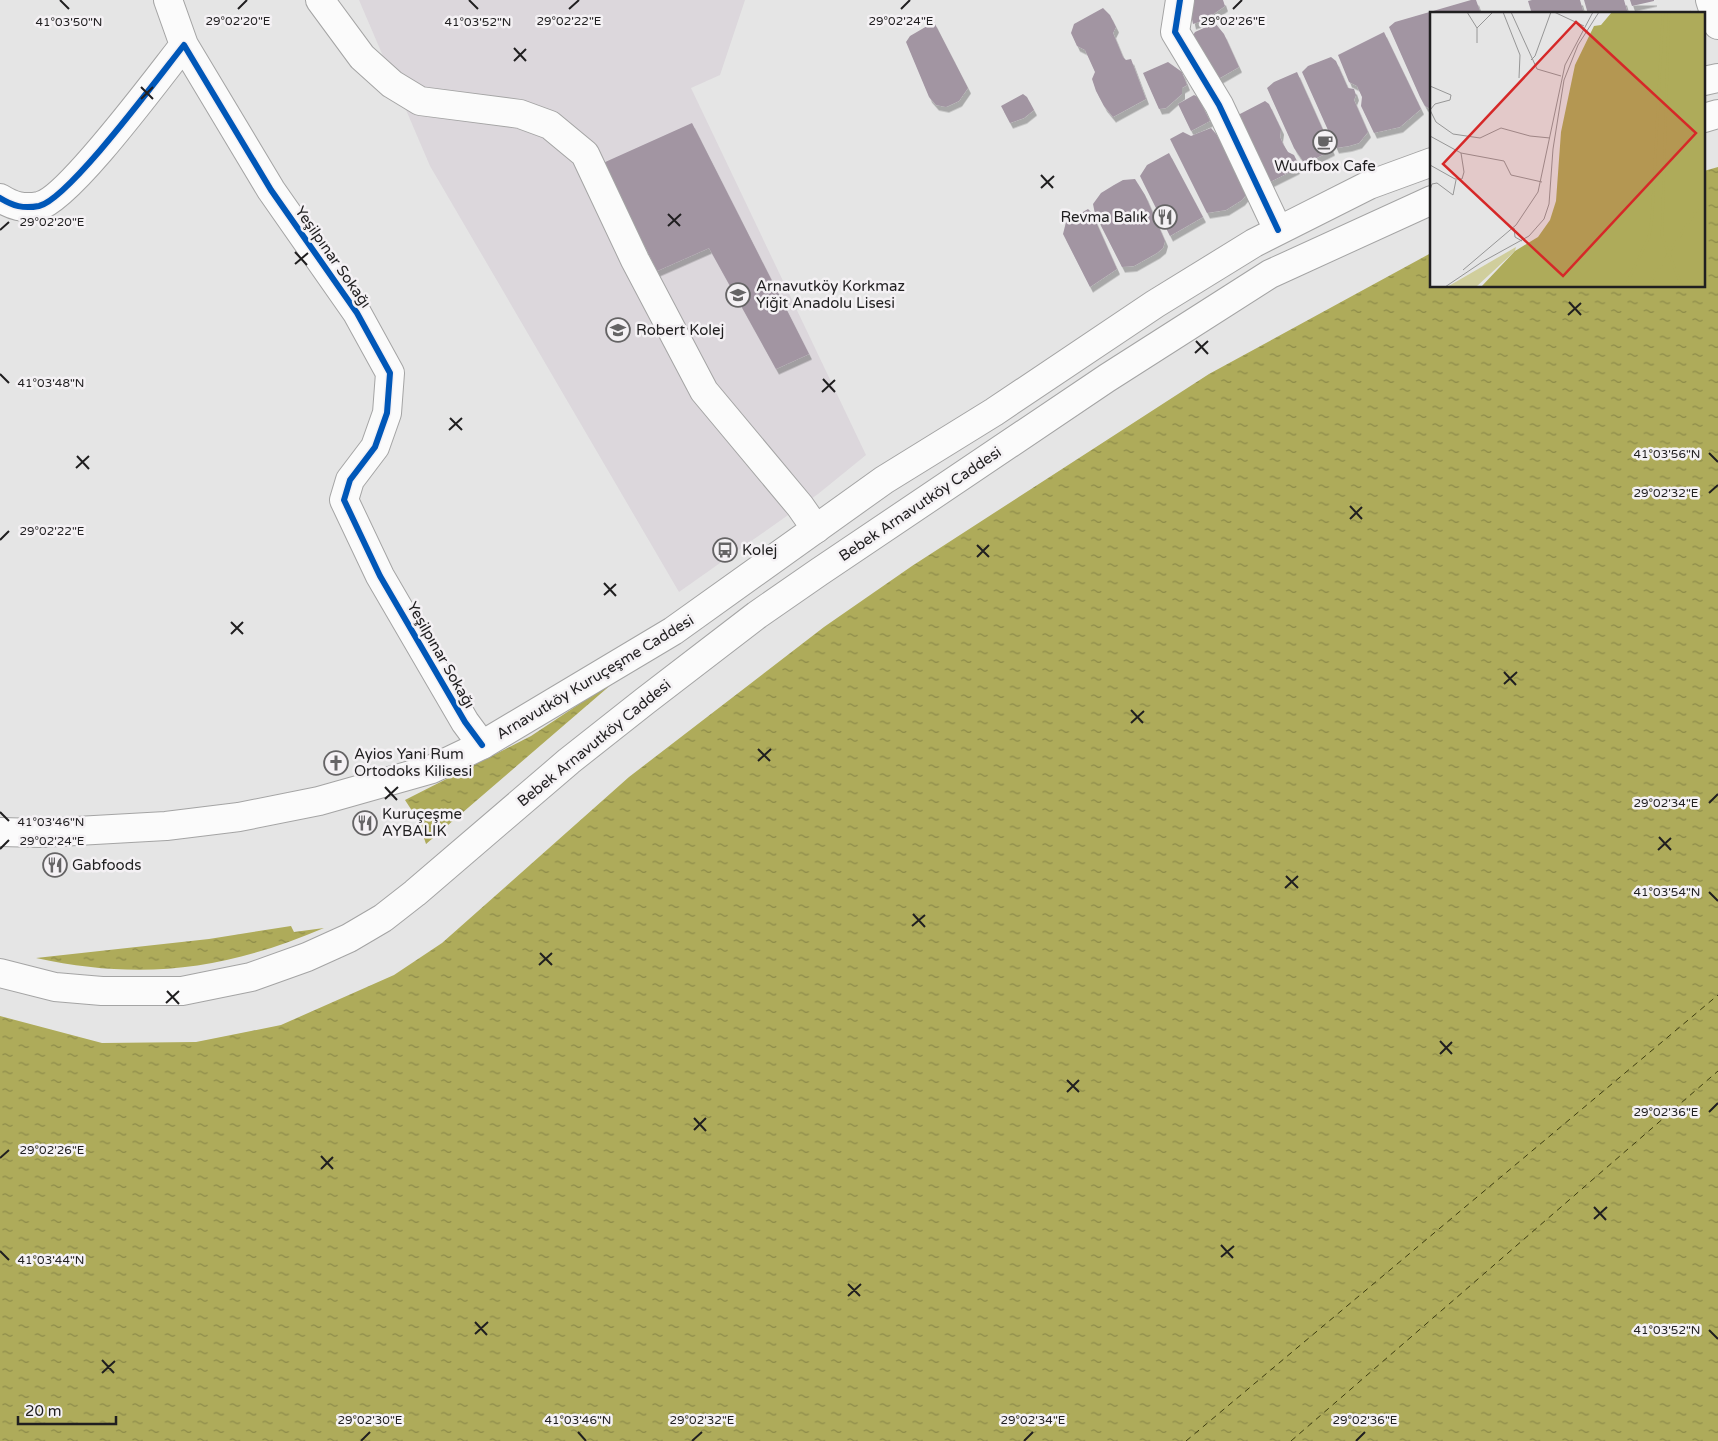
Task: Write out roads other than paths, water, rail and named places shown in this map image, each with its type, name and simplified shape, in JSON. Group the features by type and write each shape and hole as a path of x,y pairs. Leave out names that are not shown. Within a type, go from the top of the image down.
{"main road":[{"name":"Yeşilpınar Sokağı","path":"168,0 184,45 271,190 357,313 390,373 387,413 375,447 350,480 344,500 380,576 465,722 482,745"},
{"path":"320,0 362,57 392,84 420,101 520,114 550,125 585,154 635,260 704,392 800,506 816,529 922,456 994,412 1155,304 1278,230 1369,185 1430,163"},
{"path":"1180,0 1176,32 1219,105 1278,230"},
{"path":"1710,0 1718,25"},
{"path":"0,198 15,207 41,206 75,181 184,45"},
{"name":"Bebek Arnavutköy Caddesi","path":"0,973 55,987 102,991 182,991 251,977 307,957 349,938 383,918 447,866 569,761 757,615 819,572 1106,378 1270,274 1430,201"},
{"name":"Arnavutköy Kuruçeşme Caddesi","path":"0,832 41,833 166,826 239,817 319,801 432,769 482,745 673,631 816,529"},
{"path":"0,845 41,833"}],"water":[{"path":"1718,167 1718,1441 0,1441 0,1016 102,1043 196,1042 281,1025 394,975 442,943 629,777 824,627 912,566 1209,374 1430,254 1430,288 1706,288 1706,170"},
{"path":"620,677 426,844 418,820 405,800 531,736"},
{"path":"291,926 294,932 324,928 252,954 183,967 148,970 112,969 36,958 209,939"}],"place":[{"name":"Wuufbox Cafe","path":"1325,142"},
{"name":"Revma Balık","path":"1165,217"},
{"name":"Arnavutköy Korkmaz Yiğit Anadolu Lisesi","path":"738,295"},
{"name":"Robert Kolej","path":"618,330"},
{"name":"Kolej","path":"725,550"},
{"name":"Ayios Yani Rum Ortodoks Kilisesi","path":"336,763"},
{"name":"Kuruçeşme AYBALIK","path":"365,823"},
{"name":"Gabfoods","path":"55,865"}]}
